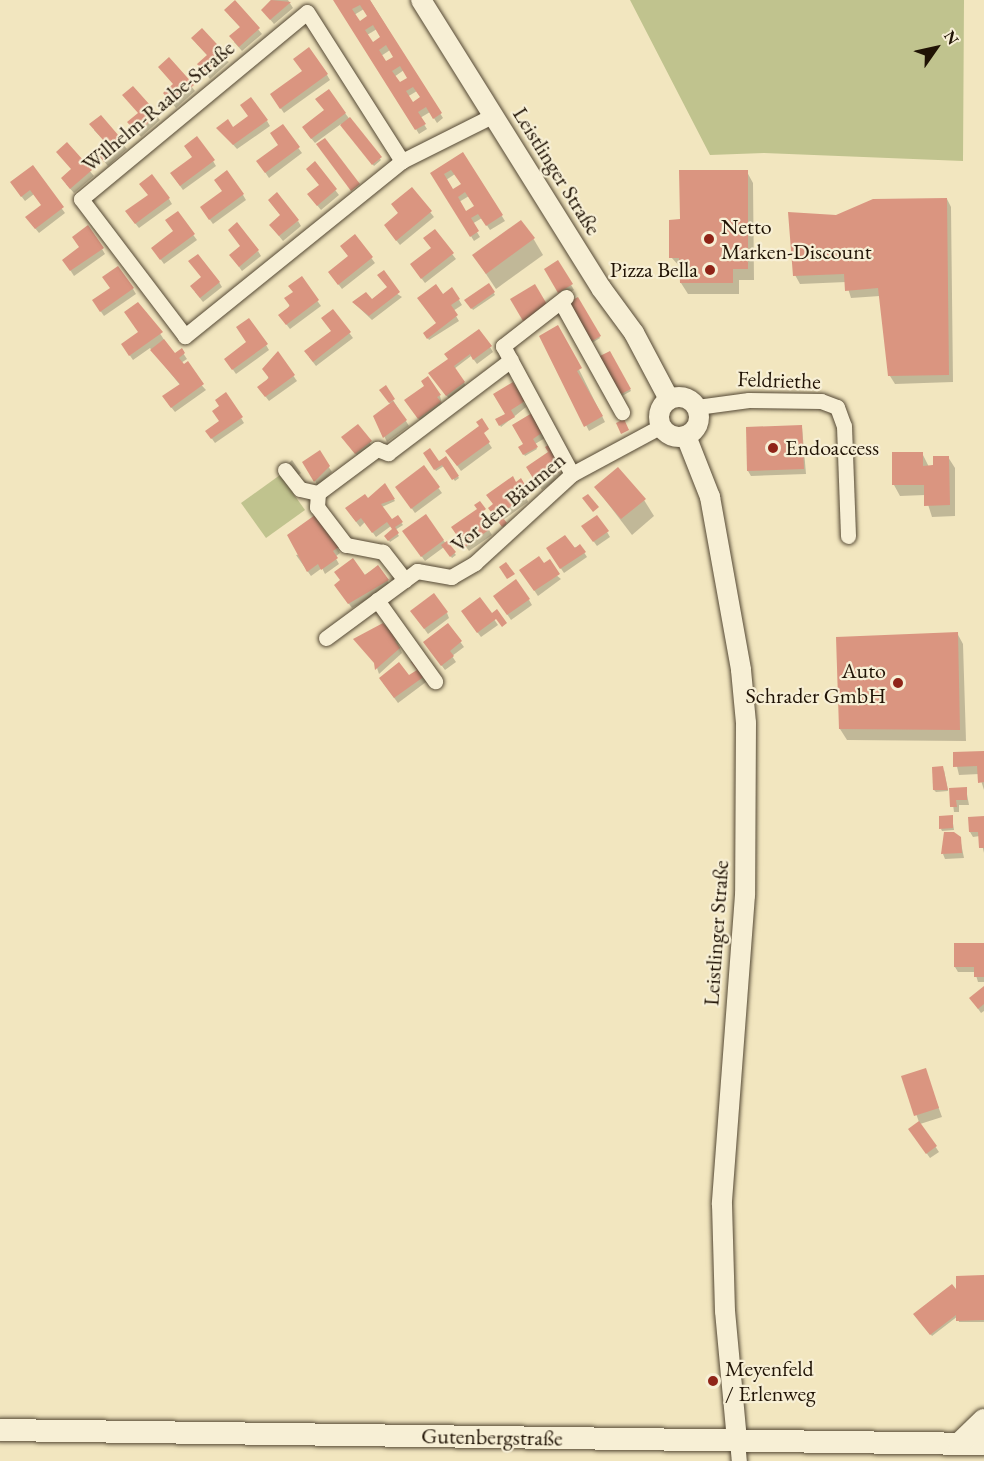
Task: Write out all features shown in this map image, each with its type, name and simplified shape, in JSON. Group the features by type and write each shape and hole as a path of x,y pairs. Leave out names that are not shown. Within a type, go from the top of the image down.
{"main road":[{"path":"958,1452 984,1420"},
{"name":"Gutenbergstraße","path":"0,1430 738,1450 919,1443 958,1452"},
{"path":"958,1452 984,1444"}],"street":[{"name":"Leistlinger Straße","path":"421,0 601,288 634,333 669,399"},
{"name":"Wilhelm-Raabe-Straße","path":"402,161 308,12 81,199 185,336 402,161 494,115"},
{"path":"572,474 503,346 564,300 622,412"},
{"path":"285,470 300,489 318,493 378,449 388,453 511,360"},
{"path":"687,398 697,407 697,427 686,436 672,436 661,426 661,408 669,399 687,398"},
{"name":"Feldriethe","path":"697,407 749,400 821,401 837,407 844,426 848,536"},
{"name":"Vor den Bäumen","path":"326,638 417,571 452,577 475,563 572,474 661,426"},
{"name":"Leistlinger Straße","path":"686,436 710,497 741,670 746,723 744,895 722,1204 725,1311 738,1450"},
{"path":"318,493 317,507 346,545 383,552 405,580"},
{"path":"377,600 435,681"}],"green space":[{"path":"630,0 964,0 963,161 764,153 710,155"},
{"path":"280,475 305,510 266,538 241,503"}],"building":[{"path":"235,0 260,28 239,47 229,36 240,27 224,10"},
{"path":"271,0 291,2 270,20 261,10"},
{"path":"333,0 370,0 442,113 433,119 426,107 418,112 426,124 415,130","holes":["360,5 367,16 360,21 352,9","373,25 380,37 373,42 365,30","386,45 393,57 386,61 379,50","400,66 407,78 400,82 392,71","413,87 420,97 413,102 406,91"]},
{"path":"202,28 228,56 206,75 197,64 207,55 191,38"},
{"path":"309,47 328,74 280,109 270,94 302,71 293,59"},
{"path":"169,57 194,85 172,104 163,93 173,84 158,67"},
{"path":"133,86 158,114 137,133 127,122 138,113 122,95"},
{"path":"329,89 346,113 311,139 302,127 324,110 315,99"},
{"path":"251,97 268,120 233,145 216,128 228,119 233,127 248,116 240,105"},
{"path":"101,115 125,143 104,162 95,151 105,142 89,124"},
{"path":"350,117 382,157 372,165 340,125"},
{"path":"283,124 300,147 265,173 256,161 278,145 270,133"},
{"path":"197,136 215,160 180,186 170,173 192,157 184,146"},
{"path":"325,138 360,184 351,191 316,144"},
{"path":"67,142 92,170 70,189 61,178 71,169 56,152"},
{"path":"463,152 503,215 486,226 478,214 471,218 479,231 470,237 430,173","holes":["451,170 461,184 453,189 444,174","465,192 474,206 466,211 458,197"]},
{"path":"315,161 337,189 317,206 307,194 319,185 306,169"},
{"path":"33,165 64,207 35,229 25,217 41,205 30,190 21,197 10,182"},
{"path":"227,170 244,194 209,220 200,207 222,191 214,180"},
{"name":"Netto Marken-Discount","path":"679,170 748,170 748,269 733,269 733,283 680,283 679,258 669,258 669,220 680,219"},
{"path":"152,174 170,198 135,224 125,211 148,195 139,184"},
{"path":"412,187 432,211 396,241 384,225 398,213 391,204"},
{"path":"277,192 299,220 279,236 269,225 280,215 268,200"},
{"path":"947,198 949,375 888,376 878,288 845,291 844,274 793,276 788,212 836,215 873,199"},
{"path":"178,211 195,234 160,260 151,248 173,231 165,220"},
{"path":"521,220 535,238 486,274 472,255"},
{"path":"237,222 259,250 239,267 229,255 240,246 228,230"},
{"path":"88,225 104,248 70,271 62,260 79,247 72,237"},
{"path":"435,229 454,253 421,279 410,264 431,248 423,238"},
{"path":"355,234 373,257 338,285 328,272 348,256 340,246"},
{"path":"198,254 220,282 200,298 190,286 201,277 188,261"},
{"path":"558,260 573,284 558,293 544,269"},
{"path":"118,266 134,288 100,312 92,300 110,288 102,277"},
{"path":"384,270 400,292 369,316 352,302 366,292 372,299 387,287 377,275"},
{"path":"302,276 319,300 286,325 278,315 290,306 284,298 293,292 288,286"},
{"path":"489,283 495,292 471,309 464,300"},
{"path":"436,284 443,294 452,287 460,299 451,305 458,315 427,339 423,333 436,323 417,298"},
{"path":"535,284 548,306 523,321 510,299"},
{"path":"578,297 601,336 590,342 567,303"},
{"path":"138,302 163,332 129,356 121,344 138,332 124,312"},
{"path":"333,309 351,332 313,362 304,351 331,331 321,318"},
{"path":"249,318 268,344 232,370 224,359 246,342 236,327"},
{"path":"558,325 582,368 577,371 603,416 584,427 539,336"},
{"path":"479,329 492,346 473,360 470,354 454,366 465,382 446,396 428,373 448,359 444,354"},
{"path":"164,339 175,353 182,348 185,353 179,358 184,364 188,361 204,384 171,408 162,396 180,384 150,350"},
{"path":"278,351 295,375 265,397 257,387 269,378 262,369"},
{"path":"610,351 631,389 619,395 598,357"},
{"path":"428,376 441,395 437,397 441,402 418,419 404,400 424,386 421,381"},
{"path":"513,382 525,401 511,410 515,417 499,426 495,419 505,414 493,394"},
{"path":"386,385 395,399 389,403 379,390"},
{"path":"226,392 243,417 211,439 205,431 219,421 212,411 219,406 215,400"},
{"path":"393,401 407,420 383,438 373,416"},
{"path":"532,413 543,432 533,439 538,447 523,455 518,447 523,444 512,425"},
{"path":"482,418 489,429 484,433 490,442 457,466 445,451 479,426 476,422"},
{"path":"624,419 629,430 621,434 616,423"},
{"path":"358,424 372,441 355,454 341,437"},
{"path":"802,425 804,469 747,471 746,427"},
{"path":"550,444 558,456 553,460 561,470 538,486 526,467 548,452 545,447"},
{"path":"430,448 439,461 446,456 459,476 452,480 442,465 434,470 423,453"},
{"path":"320,450 330,466 314,482 302,462"},
{"path":"892,452 923,452 923,466 933,465 933,456 949,456 950,505 924,506 924,485 892,485"},
{"path":"424,465 440,487 411,509 395,487"},
{"path":"618,467 646,499 621,519 594,487"},
{"path":"513,476 516,482 521,478 527,488 523,491 526,496 500,514 507,523 502,527 488,508 493,504 486,495"},
{"path":"385,483 395,499 381,504 392,519 398,515 403,522 395,527 399,533 388,541 384,536 392,529 387,522 372,533 361,518 356,522 345,508 365,494 368,498"},
{"path":"588,494 599,507 593,512 582,498"},
{"path":"480,501 486,509 480,514 490,529 465,547 451,527 477,509 474,505"},
{"path":"426,514 444,540 421,557 402,531"},
{"path":"315,515 339,547 333,551 338,558 321,570 318,564 307,572 287,535"},
{"path":"597,515 609,531 593,542 581,526"},
{"path":"565,535 575,548 580,544 586,552 560,569 546,548"},
{"path":"447,541 456,552 450,557 441,545"},
{"path":"539,556 544,563 550,559 560,574 534,591 519,570"},
{"path":"353,558 365,575 378,565 389,580 348,604 334,585 340,580 334,572"},
{"path":"506,562 515,574 507,579 499,567"},
{"path":"516,579 530,599 507,615 493,596"},
{"path":"434,593 448,612 424,629 410,611"},
{"path":"480,597 492,613 497,609 507,623 502,627 496,619 477,633 461,611"},
{"path":"383,623 398,639 395,641 400,648 375,670 374,663 353,639"},
{"path":"448,623 462,641 450,651 454,656 441,666 423,642"},
{"name":"Auto Schrader GmbH","path":"958,632 960,730 839,729 836,637"},
{"path":"417,657 429,673 394,698 379,678 399,662 409,675 417,670 411,662"},
{"path":"984,751 984,782 978,783 977,766 953,767 953,752"},
{"path":"943,766 948,790 933,790 932,767"},
{"path":"967,787 967,800 956,800 957,807 950,807 949,788"},
{"path":"953,815 953,828 939,829 939,816"},
{"path":"984,816 984,848 979,848 978,832 969,832 968,817"},
{"path":"944,832 954,832 961,837 962,853 941,854"},
{"path":"954,943 984,943 984,977 974,977 974,967 954,967"},
{"path":"984,986 984,1004 978,1009 969,998"},
{"path":"926,1068 939,1108 914,1116 901,1076"},
{"path":"919,1121 937,1146 926,1154 908,1129"},
{"path":"984,1275 984,1320 956,1321 956,1315 930,1335 913,1314 952,1284 956,1289 956,1276"}],"place":[{"name":"Netto Marken-Discount","path":"709,239"},
{"name":"Pizza Bella","path":"710,270"},
{"name":"Endoaccess","path":"773,448"},
{"name":"Auto Schrader GmbH","path":"898,683"},
{"name":"Meyenfeld / Erlenweg","path":"713,1381"}]}
